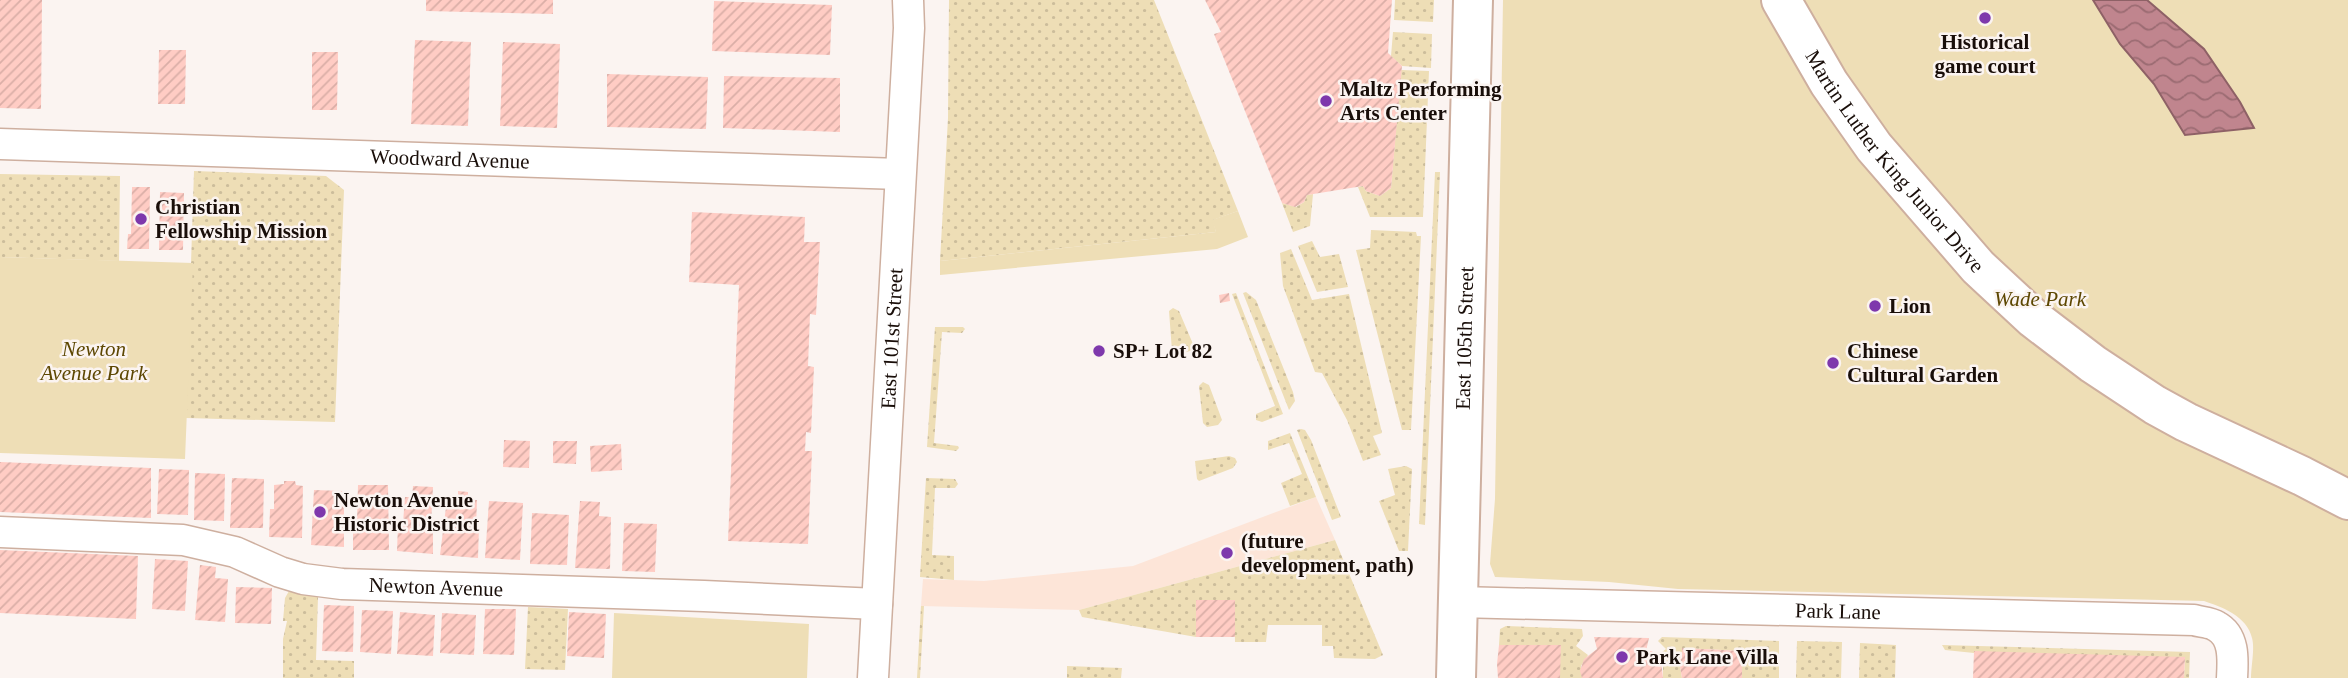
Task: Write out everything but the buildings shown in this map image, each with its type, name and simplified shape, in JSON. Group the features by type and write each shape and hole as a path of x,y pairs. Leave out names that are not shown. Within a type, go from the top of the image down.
{"main road":[{"name":"East 105th Street","path":"1457,678 1473,0"},
{"name":"Martin Luther King Junior Drive","path":"1781,0 1829,83 1874,147 1978,267 2034,319 2093,364 2155,405 2348,500"}],"street":[{"name":"East 101st Street","path":"873,678 909,28 908,0"},
{"name":"Woodward Avenue","path":"0,144 900,174"},
{"name":"Newton Avenue","path":"0,531 183,540 235,552 303,579 342,584 877,604"},
{"name":"Park Lane","path":"1458,602 2193,620 2217,626 2228,638 2233,657 2232,678"}],"shaded area":[{"name":"(future development, path)","path":"1316,497 1335,540 1079,610 921,606 923,579 984,581 1133,566"}],"green space":[{"path":"949,0 1154,0 1238,211 1213,220 1216,232 940,261 948,118"},
{"path":"1395,0 1434,0 1433,22 1394,20"},
{"name":"Wade Park","path":"1503,0 2348,0 2348,678 2251,678 2253,647 2249,630 2233,614 2204,601 1678,589 1609,582 1495,577 1490,564 1495,499"},
{"path":"1393,32 1432,34 1431,68 1402,66 1391,56"},
{"path":"1401,70 1429,71 1423,217 1370,217 1358,187 1363,186 1366,191 1380,196 1391,188"},
{"path":"194,171 326,176 344,190 335,422 186,418"},
{"path":"1435,172 1440,172 1425,525 1419,524"},
{"path":"0,174 120,176 119,261 0,257"},
{"path":"1313,194 1310,226 1293,232 1282,203 1296,207 1304,202 1307,195"},
{"path":"1238,211 1248,237 1217,249 940,275 940,261 1216,232 1212,220"},
{"path":"1371,230 1416,232 1417,236 1421,236 1411,430 1402,430 1356,250 1370,248"},
{"path":"1312,241 1320,257 1339,254 1348,287 1317,292 1298,246"},
{"path":"1291,249 1312,300 1349,294 1382,433 1373,436 1381,455 1363,461 1347,420 1322,373 1315,372 1283,286 1280,253"},
{"name":"Newton Avenue Park","path":"0,257 193,263 185,459 0,453"},
{"path":"1246,292 1256,300 1293,392 1295,401 1289,410 1243,293"},
{"path":"1236,293 1283,414 1262,422 1256,420 1256,414 1275,406 1232,294"},
{"path":"1173,308 1179,311 1193,344 1192,350 1187,352 1172,351 1169,311"},
{"path":"935,327 965,329 962,333 942,332 934,443 958,446 956,451 927,447"},
{"path":"1203,382 1209,385 1222,420 1218,425 1207,427 1203,423 1199,386"},
{"path":"1297,430 1305,430 1311,440 1341,517 1332,520"},
{"path":"1290,433 1316,497 1290,506 1281,483 1302,474 1289,443 1268,450 1268,441"},
{"path":"1229,456 1237,462 1233,468 1199,481 1197,479 1195,461"},
{"path":"1406,466 1412,469 1408,551 1399,551 1379,501 1395,495 1388,469"},
{"path":"926,478 955,479 958,484 955,488 935,488 932,555 954,556 954,580 920,577"},
{"path":"1335,540 1383,655 1375,659 1334,658 1333,646 1322,646 1322,625 1268,625 1266,642 1235,642 1234,600 1196,600 1196,637 1082,617 1079,610"},
{"path":"289,591 318,597 316,660 354,661 354,678 283,678 283,639 287,621 283,621 285,598"},
{"path":"921,606 924,606 920,678 917,678"},
{"path":"528,607 568,609 565,670 525,669"},
{"path":"614,613 809,624 807,678 612,678"},
{"path":"1506,626 1582,629 1583,636 1576,646 1588,655 1581,666 1582,678 1560,678 1560,645 1499,645 1500,629"},
{"path":"1662,637 1779,641 1779,678 1742,678 1742,651 1683,648 1679,661 1682,678 1663,678 1663,666 1658,655 1666,649 1658,641"},
{"path":"1797,641 1842,642 1841,678 1796,678"},
{"path":"1860,643 1896,645 1895,678 1859,678"},
{"path":"1942,645 2190,652 2189,678 2184,678 2185,658 1974,653 1945,650"},
{"path":"1067,666 1122,668 1121,678 1067,678"}],"water":[{"path":"2093,0 2147,0 2204,49 2254,128 2185,135 2154,84 2120,44"}],"place":[{"name":"Historical game court","path":"1985,18"},
{"name":"Maltz Performing Arts Center","path":"1326,101"},
{"name":"Christian Fellowship Mission","path":"141,219"},
{"name":"Lion","path":"1875,306"},
{"name":"SP+ Lot 82","path":"1099,351"},
{"name":"Chinese Cultural Garden","path":"1833,363"},
{"name":"Newton Avenue Historic District","path":"320,512"},
{"name":"(future development, path)","path":"1227,553"},
{"name":"Park Lane Villa","path":"1622,657"}]}
